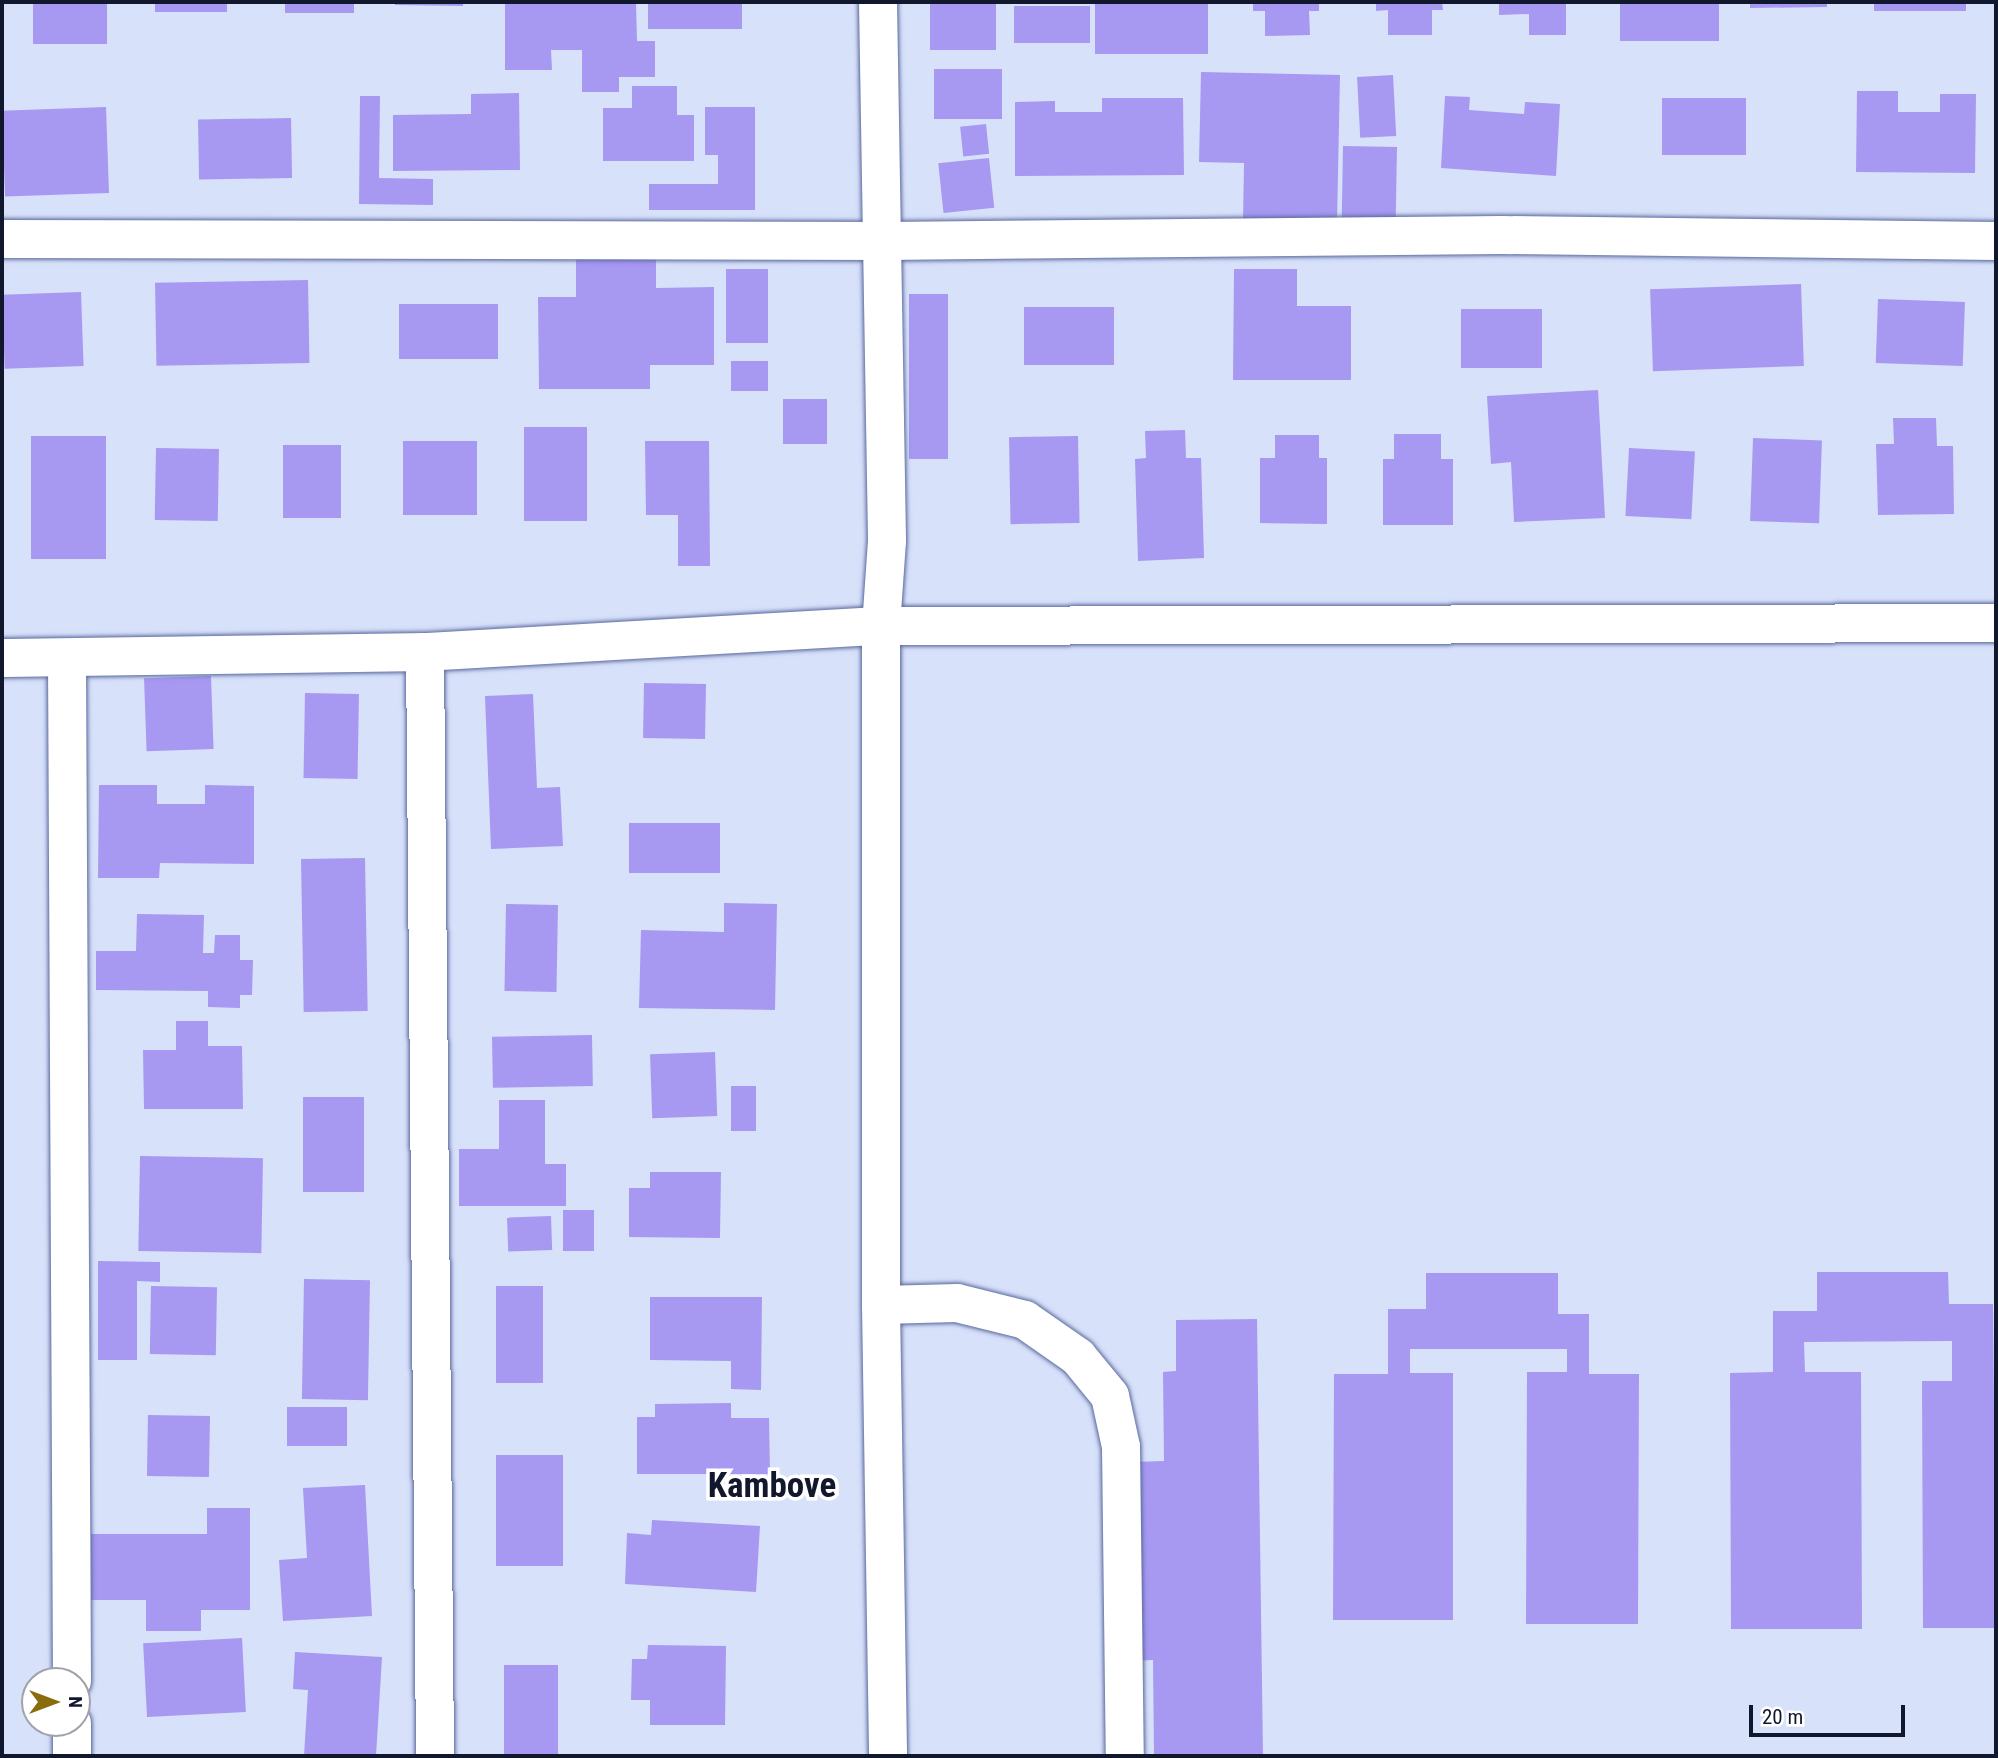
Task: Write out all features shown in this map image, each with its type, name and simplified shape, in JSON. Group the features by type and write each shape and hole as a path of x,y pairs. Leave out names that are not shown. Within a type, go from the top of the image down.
{"street":[{"path":"878,2 886,241 887,541 881,626 881,1305 888,1756"},
{"path":"2,239 886,241 1488,235 1996,241"},
{"path":"2,658 425,652 881,626 1996,623"},
{"path":"425,652 435,1756"},
{"path":"67,659 72,1667"},
{"path":"881,1305 957,1303 1025,1320 1078,1357 1110,1396 1121,1447 1125,1756"},
{"path":"72,1737 72,1756"}],"building":[{"path":"33,2 107,2 107,44 33,44"},
{"path":"155,2 227,2 227,12 155,12"},
{"path":"285,2 354,2 354,13 285,13"},
{"path":"395,2 463,2 463,6 395,5"},
{"path":"636,2 637,41 655,41 655,77 619,77 619,92 582,92 582,50 551,50 552,70 505,70 505,4"},
{"path":"648,2 742,2 742,29 648,29"},
{"path":"930,2 996,2 996,50 930,50"},
{"path":"1095,2 1208,2 1208,54 1095,54"},
{"path":"1253,2 1319,2 1319,11 1309,11 1310,35 1265,36 1265,11 1253,11"},
{"path":"1376,2 1442,2 1443,10 1432,10 1432,35 1388,35 1388,10 1376,11"},
{"path":"1499,2 1566,2 1566,35 1529,35 1529,14 1499,15"},
{"path":"1620,2 1719,2 1719,41 1620,41"},
{"path":"1750,2 1827,2 1827,7 1750,8"},
{"path":"1874,2 1966,2 1966,11 1874,11"},
{"path":"1014,6 1090,6 1090,43 1014,43"},
{"path":"934,69 1002,69 1002,119 934,119"},
{"path":"1201,72 1340,75 1337,223 1243,221 1244,163 1199,162"},
{"path":"1393,75 1396,136 1360,138 1357,77"},
{"path":"632,86 677,86 677,115 694,115 694,161 603,161 603,108 632,108"},
{"path":"1857,91 1898,91 1898,112 1940,112 1940,94 1976,94 1975,173 1856,172"},
{"path":"519,93 520,170 393,171 393,115 471,114 471,94"},
{"path":"360,96 380,96 379,178 433,179 433,205 359,204"},
{"path":"1445,96 1470,97 1469,110 1524,114 1525,102 1560,104 1556,176 1441,168"},
{"path":"1102,98 1183,98 1184,175 1015,176 1015,102 1055,101 1055,112 1102,112"},
{"path":"1662,98 1746,98 1746,155 1662,155"},
{"path":"106,107 109,193 5,197 2,111"},
{"path":"705,107 755,107 755,210 649,210 649,184 718,184 718,155 705,155"},
{"path":"291,118 292,178 199,180 198,120"},
{"path":"986,124 989,154 963,157 960,127"},
{"path":"1343,146 1397,147 1396,222 1342,221"},
{"path":"989,158 994,208 944,213 938,163"},
{"path":"576,258 656,258 656,288 714,287 714,365 650,365 650,389 539,389 538,297 576,297"},
{"path":"726,269 768,269 768,343 726,343"},
{"path":"1234,269 1297,269 1297,306 1351,306 1351,380 1233,380"},
{"path":"308,280 309,363 156,366 155,283"},
{"path":"1801,284 1804,366 1653,371 1650,289"},
{"path":"81,292 84,366 5,369 2,295"},
{"path":"909,294 948,294 948,459 909,459"},
{"path":"1878,299 1965,302 1963,366 1876,363"},
{"path":"399,304 498,304 498,359 399,359"},
{"path":"1024,307 1114,307 1114,365 1024,365"},
{"path":"1461,309 1542,309 1542,368 1461,368"},
{"path":"731,361 768,361 768,391 731,391"},
{"path":"1598,390 1605,518 1514,522 1511,462 1491,464 1487,396"},
{"path":"783,399 827,399 827,444 783,444"},
{"path":"1893,418 1936,418 1937,446 1953,446 1954,514 1878,515 1876,444 1894,444"},
{"path":"524,427 587,427 587,521 524,521"},
{"path":"1185,430 1186,458 1201,458 1204,558 1138,561 1135,459 1146,458 1145,431"},
{"path":"1394,434 1441,434 1441,459 1453,459 1453,525 1383,525 1383,459 1394,459"},
{"path":"1275,435 1319,435 1319,458 1327,458 1327,524 1260,523 1260,458 1275,458"},
{"path":"31,436 106,436 106,559 31,559"},
{"path":"1078,436 1080,523 1011,524 1009,437"},
{"path":"1753,438 1822,440 1819,523 1750,521"},
{"path":"403,441 477,441 477,515 403,515"},
{"path":"645,441 709,441 710,566 678,566 678,515 646,515"},
{"path":"283,445 341,445 341,518 283,518"},
{"path":"156,448 219,449 218,521 155,520"},
{"path":"1629,448 1695,451 1691,519 1625,516"},
{"path":"211,676 214,749 147,751 144,678"},
{"path":"644,683 706,684 705,739 643,738"},
{"path":"305,693 359,694 358,779 304,778"},
{"path":"533,694 537,788 560,787 563,846 491,849 485,696"},
{"path":"99,785 157,785 157,804 205,804 205,785 254,786 254,864 160,863 159,878 98,878"},
{"path":"629,823 720,823 720,873 629,873"},
{"path":"365,858 368,1011 304,1012 301,859"},
{"path":"724,903 777,904 775,1010 639,1008 641,930 724,932"},
{"path":"506,904 558,905 556,992 504,991"},
{"path":"137,914 204,915 203,953 214,953 215,935 240,935 240,960 253,960 252,995 240,995 240,1008 208,1007 208,991 96,990 96,951 136,951"},
{"path":"176,1021 208,1021 208,1046 242,1046 243,1109 144,1109 143,1050 176,1050"},
{"path":"592,1035 593,1086 493,1088 492,1037"},
{"path":"715,1052 717,1116 652,1118 650,1054"},
{"path":"731,1086 756,1086 756,1131 731,1131"},
{"path":"303,1097 364,1097 364,1192 303,1192"},
{"path":"499,1100 545,1100 545,1164 566,1164 566,1206 459,1206 459,1149 499,1149"},
{"path":"140,1156 263,1158 261,1253 138,1251"},
{"path":"650,1172 721,1172 720,1238 629,1237 629,1188 650,1188"},
{"path":"563,1210 594,1210 594,1251 563,1251"},
{"path":"551,1216 552,1250 508,1252 507,1218"},
{"path":"98,1261 160,1262 160,1282 137,1281 137,1360 98,1360"},
{"path":"1817,1272 1948,1272 1949,1304 1993,1304 1996,1628 1923,1628 1922,1381 1952,1381 1952,1341 1804,1342 1805,1372 1861,1372 1862,1629 1731,1629 1730,1373 1773,1372 1773,1311 1817,1311"},
{"path":"1426,1273 1558,1273 1558,1314 1589,1314 1589,1374 1639,1374 1638,1624 1526,1624 1527,1372 1567,1372 1567,1349 1410,1349 1410,1373 1453,1373 1453,1620 1333,1620 1334,1374 1388,1374 1388,1309 1426,1309"},
{"path":"304,1279 370,1280 368,1400 302,1399"},
{"path":"151,1286 217,1287 216,1355 150,1354"},
{"path":"496,1286 543,1286 543,1383 496,1383"},
{"path":"650,1297 762,1297 761,1390 731,1389 731,1361 650,1360"},
{"path":"1257,1319 1263,1756 1154,1756 1153,1660 1134,1661 1132,1462 1164,1461 1163,1372 1176,1371 1176,1320"},
{"path":"731,1403 731,1418 769,1418 770,1474 637,1474 637,1417 655,1417 655,1404"},
{"path":"287,1407 347,1407 347,1446 287,1446"},
{"path":"148,1415 210,1416 209,1477 147,1476"},
{"path":"496,1455 563,1455 563,1566 496,1566"},
{"path":"365,1485 372,1616 283,1621 279,1560 307,1558 303,1488"},
{"path":"207,1508 250,1508 250,1610 201,1610 201,1631 146,1631 146,1600 91,1600 91,1534 207,1534"},
{"path":"652,1520 760,1526 756,1592 625,1584 627,1533 651,1535"},
{"path":"242,1638 246,1712 147,1717 143,1643"},
{"path":"648,1645 726,1646 725,1725 650,1725 650,1700 631,1700 632,1659 647,1659"},
{"path":"295,1652 382,1657 376,1756 304,1756 308,1690 293,1689"},
{"path":"504,1665 558,1665 558,1756 504,1756"}],"district":[{"name":"Kambove","path":"772,1486"}]}
